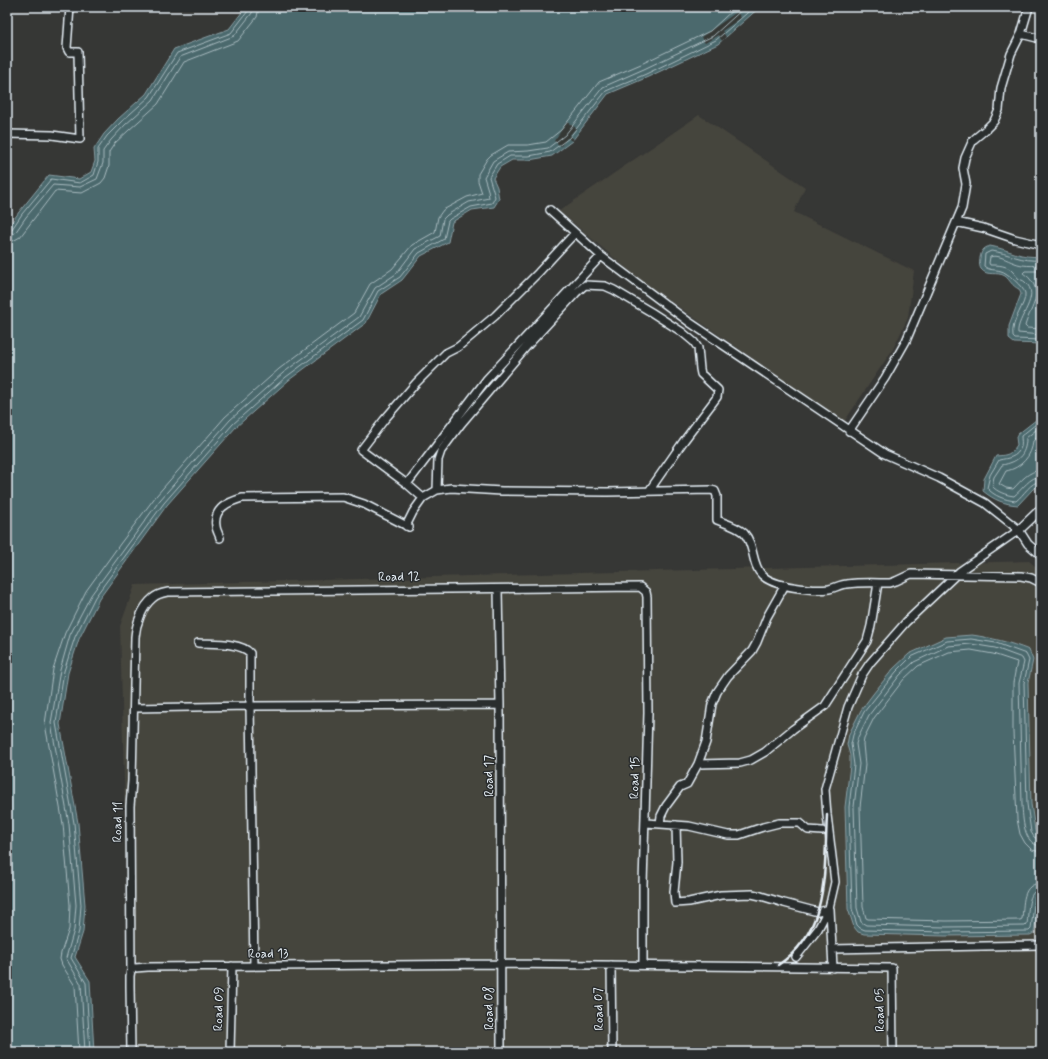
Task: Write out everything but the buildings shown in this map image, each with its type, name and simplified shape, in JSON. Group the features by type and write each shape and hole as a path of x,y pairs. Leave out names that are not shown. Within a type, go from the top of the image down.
{"street":[{"path":"7,134 52,135 80,139 78,52 69,52 68,48 70,7"},
{"path":"849,431 881,385 906,341 962,208 966,184 963,168 965,158 973,140 994,121 999,110 1001,88 1011,54 1021,34 1029,7"},
{"path":"1021,34 1041,39"},
{"path":"550,210 601,256 689,322 885,454 939,478 963,490 985,504 1019,530 1028,544 1041,555"},
{"path":"956,222 983,228 1015,240 1041,245"},
{"path":"422,498 407,484 361,450 384,420 426,373 446,353 458,347 495,316 575,233"},
{"path":"407,484 486,380 601,256"},
{"path":"437,490 438,460 441,451 461,424 527,346 576,293 585,285 595,284 614,290 657,316 694,342 699,353 700,369 702,374 718,390 717,397 649,491"},
{"path":"220,538 216,525 217,514 222,507 230,501 242,498 343,497 370,507 408,527 413,512 422,498 437,490 451,488 502,491 711,490 715,491 717,496 717,520 744,533 750,544 755,562 762,576 773,582 805,589 831,589 847,584 896,581 911,574 958,574 1021,576 1032,578 1041,583"},
{"path":"796,957 818,930 829,908 835,882 825,789 848,707 862,675 870,663 906,622 958,574 1019,530 1041,509"},
{"path":"698,764 740,763 755,758 825,706 867,641 872,626 878,583"},
{"path":"660,824 661,816 666,806 680,788 687,784 698,764 706,742 712,704 717,692 728,676 752,651 767,617 785,585"},
{"name":"Road 12","path":"152,598 158,594 168,592 640,587 646,592"},
{"name":"Road 17","path":"498,589 501,964"},
{"name":"Road 15","path":"643,965 648,706 646,592"},
{"name":"Road 11","path":"131,1052 130,976 132,970 130,813 136,626 152,598"},
{"path":"198,643 231,644 246,649 250,653 254,966"},
{"path":"134,708 500,704"},
{"path":"646,823 689,826 728,835 739,835 763,827 786,823 800,823 808,830 822,831"},
{"path":"676,825 678,862 674,892 675,902 688,902 721,894 752,894 818,912 830,909 833,968"},
{"path":"832,949 1041,946"},
{"name":"Road 13","path":"132,970 135,968 148,967 406,964 892,968"},
{"name":"Road 08","path":"501,964 501,1052"},
{"name":"Road 07","path":"611,965 612,1052"},
{"name":"Road 09","path":"230,1052 232,966"},
{"name":"Road 05","path":"892,968 893,1052"}],"shaded area":[{"path":"699,115 805,187 794,212 914,271 908,318 893,349 844,422 640,280 559,211"},
{"path":"1029,561 1041,571 1041,1052 131,1052 120,626 135,585"}],"water":[{"path":"246,7 760,7 718,44 608,94 572,141 552,156 529,160 512,160 500,167 493,178 497,187 499,199 494,207 472,210 452,222 448,242 421,256 402,280 381,294 366,323 289,380 236,427 167,505 99,599 79,639 68,673 60,724 78,823 85,905 83,932 75,957 90,981 94,1052 7,1052 7,229 49,175 79,179 91,172 95,161 94,149 104,134 118,119 146,94 174,49 229,29"},
{"path":"990,246 1021,255 1034,257 1041,256 1041,344 1014,343 1009,339 1009,326 1021,294 1019,289 1005,276 986,273 981,269 981,253 985,248"},
{"path":"1041,416 1041,484 1033,489 1018,505 1004,503 991,497 983,491 984,479 996,456 1010,453 1017,445 1016,437 1018,434"},
{"path":"972,635 987,637 1029,650 1033,660 1028,683 1031,804 1035,830 1041,840 1041,884 1034,933 1030,935 945,936 864,934 858,932 854,927 848,909 845,807 850,765 850,755 847,745 849,734 861,710 873,694 893,669 909,654 946,637"}],"pier":[{"path":"737,12 741,18 722,31 726,37 722,41 718,35 705,43 701,37"},
{"path":"567,122 576,128 569,136 574,139 572,141 567,138 561,146 554,141"}],"railway":[{"path":"778,965 795,951 807,935 816,917 824,878 827,815"}]}
